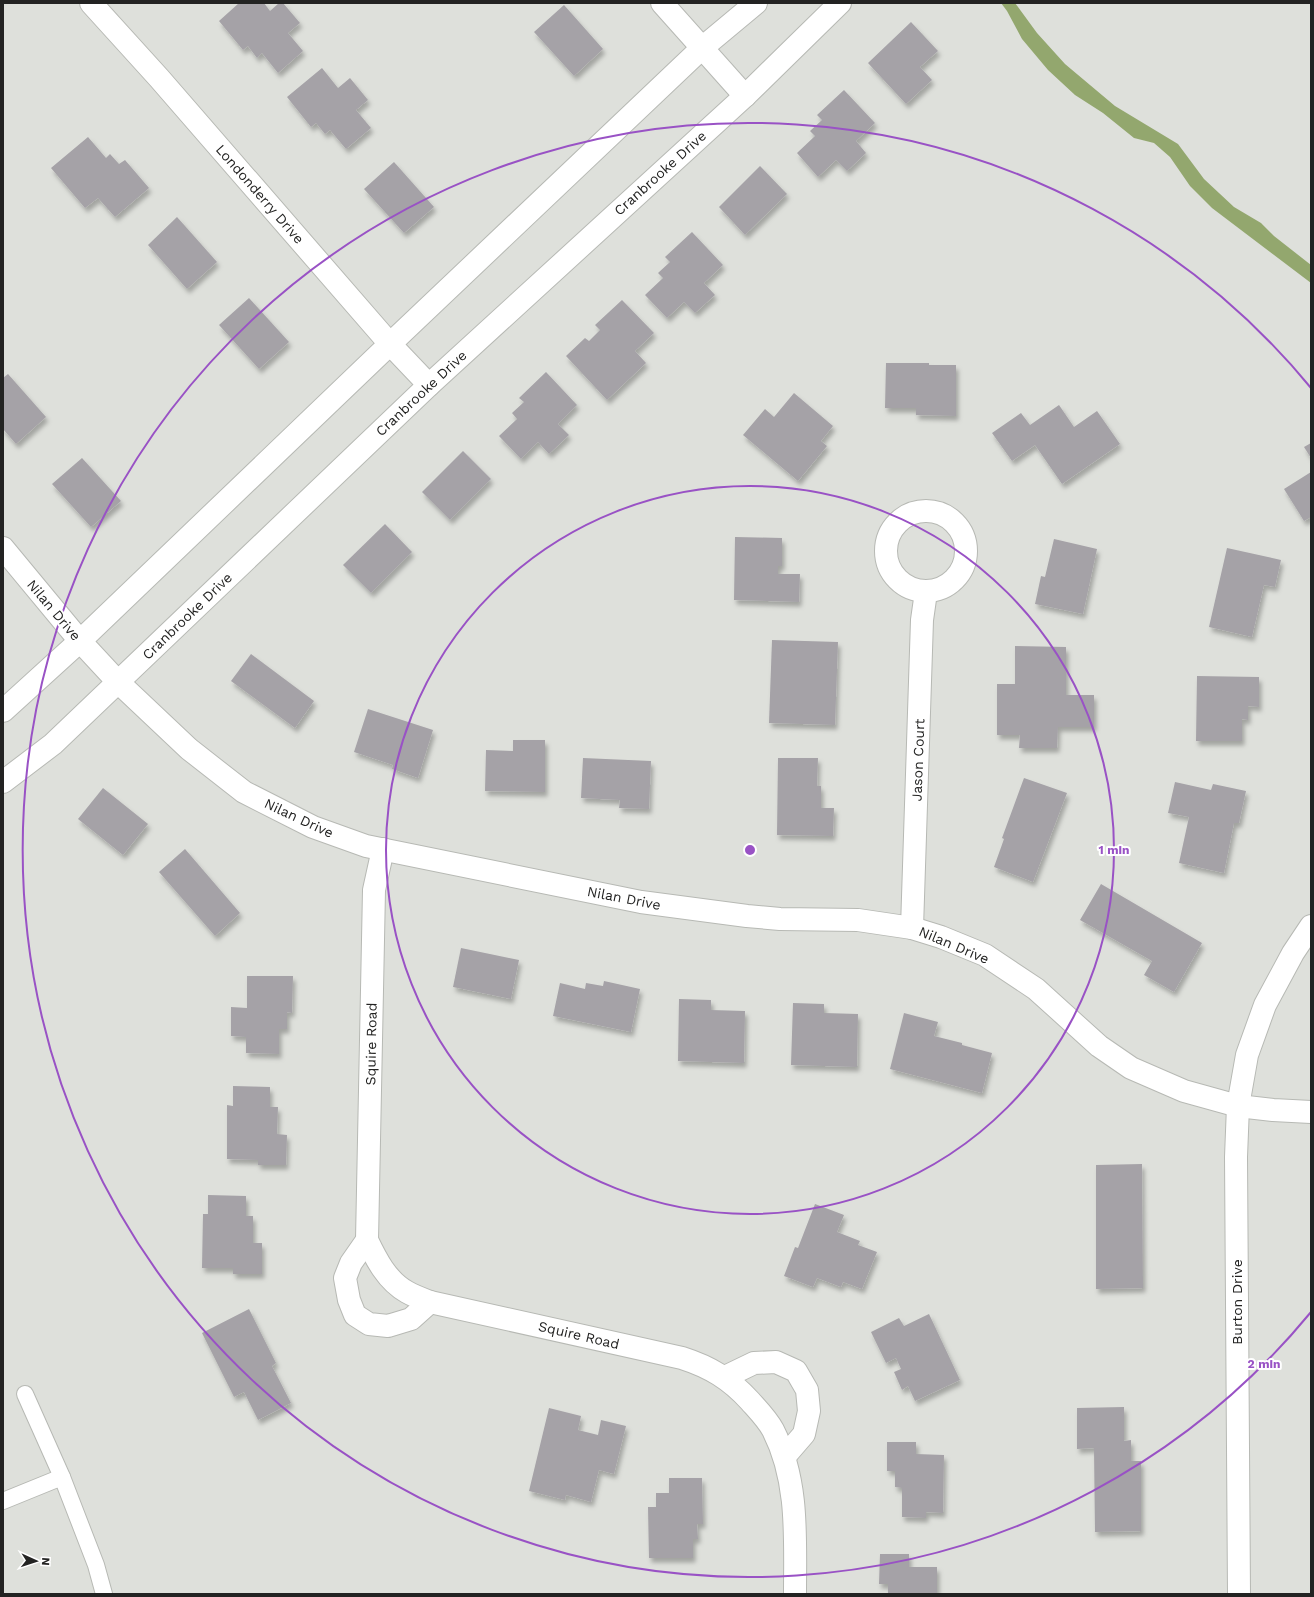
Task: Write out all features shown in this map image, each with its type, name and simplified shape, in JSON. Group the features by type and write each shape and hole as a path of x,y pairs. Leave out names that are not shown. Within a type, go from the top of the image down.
{"street":[{"name":"Londonderry Drive","path":"91,3 159,78 390,344 429,385"},
{"path":"662,3 744,96"},
{"path":"3,711 80,642 390,344 702,48 756,3"},
{"name":"Cranbrooke Drive","path":"3,782 53,744 429,385 744,96 840,3"},
{"name":"Nilan Drive","path":"3,548 80,642 118,682 189,749 244,792 313,827 366,846 657,905 780,919 858,920 912,928 941,937 985,955 1036,989 1099,1046 1130,1068 1184,1091 1238,1106 1311,1112"},
{"name":"Jason Court","path":"912,928 922,620 926,592"},
{"name":"Squire Road","path":"383,849 374,890 367,1240 376,1260 392,1280 405,1291 430,1302 682,1358 703,1364 725,1377 747,1397 760,1412 772,1428 785,1456 792,1483 795,1525 795,1594"},
{"name":"Burton Drive","path":"1239,1594 1236,1157 1238,1106 1246,1054 1265,1005 1293,953 1311,926"},
{"path":"367,1240 351,1263 345,1278 349,1300 356,1315 369,1324 388,1326 411,1318 430,1302"},
{"path":"725,1377 754,1363 776,1362 796,1371 807,1390 809,1411 804,1434 785,1456"}],"lane":[{"path":"25,1394 62,1477 96,1565 104,1594"},
{"path":"3,1501 62,1477"}],"shaded area":[{"path":"1001,3 1015,3 1037,33 1065,64 1115,106 1178,144 1204,179 1234,207 1261,223 1274,236 1311,265 1311,283 1212,208 1190,186 1170,157 1154,143 1134,138 1103,113 1075,95 1048,70 1022,39"}],"building":[{"path":"239,3 264,3 270,11 279,3 283,3 300,23 288,33 303,51 278,73 262,53 257,58 248,46 243,50 219,21"},
{"path":"564,5 603,49 574,76 534,32"},
{"path":"911,22 938,51 920,67 932,80 906,104 868,63"},
{"path":"322,68 338,88 350,78 368,100 356,110 371,128 346,149 330,130 325,134 316,123 311,127 287,97"},
{"path":"844,90 875,123 856,141 866,153 847,171 836,160 818,177 797,153 815,136 810,131 822,120 817,115"},
{"path":"88,137 106,158 110,154 119,164 125,160 149,188 115,217 98,198 85,208 51,168"},
{"path":"394,162 434,207 404,233 364,189"},
{"path":"760,166 787,194 745,235 719,207"},
{"path":"177,217 217,262 187,289 148,245"},
{"path":"692,232 723,265 704,283 715,295 695,313 684,302 667,318 645,295 663,278 658,273 670,262 665,257"},
{"path":"249,298 289,342 259,369 219,325"},
{"path":"622,300 654,333 635,351 646,363 607,400 566,356 585,338 589,341 600,330 595,325"},
{"path":"886,363 929,363 929,365 956,365 956,416 916,415 916,408 885,408"},
{"path":"546,372 577,405 558,424 569,435 549,454 538,442 521,459 499,436 517,419 512,413 524,402 519,398"},
{"path":"8,374 46,417 16,444 3,429 3,378"},
{"path":"794,393 833,426 821,441 827,446 798,481 743,435 765,409 774,417"},
{"path":"1059,405 1074,427 1097,411 1120,444 1062,484 1035,445 1012,461 992,433 1021,413 1030,425"},
{"path":"1311,443 1311,458 1304,447"},
{"path":"463,451 491,479 450,520 422,492"},
{"path":"82,458 121,501 91,527 52,484"},
{"path":"1311,472 1311,517 1304,521 1284,489"},
{"path":"385,524 412,552 371,593 343,565"},
{"path":"735,537 782,538 782,566 778,566 778,574 800,574 799,602 734,600"},
{"path":"1054,539 1097,549 1083,614 1035,604 1041,576 1045,577"},
{"path":"1227,548 1281,560 1275,587 1264,585 1252,637 1209,627"},
{"path":"772,640 838,642 835,725 769,723"},
{"path":"1015,646 1066,647 1066,695 1094,695 1094,727 1058,727 1057,748 1019,748 1020,735 997,735 997,684 1015,684"},
{"path":"251,654 314,701 295,728 231,681"},
{"path":"1197,676 1259,677 1259,707 1248,706 1248,720 1242,719 1242,741 1196,741"},
{"path":"368,709 433,730 418,778 392,769 393,765 354,752"},
{"path":"513,740 545,740 545,792 485,791 486,750 513,751"},
{"path":"583,758 651,761 649,809 619,808 620,800 581,798"},
{"path":"778,758 818,758 817,786 821,786 821,808 834,808 833,836 777,835"},
{"path":"1024,778 1067,793 1033,882 994,867 1004,839 1002,838"},
{"path":"1175,782 1211,790 1213,784 1246,791 1239,823 1234,823 1224,873 1179,863 1189,817 1168,813"},
{"path":"103,788 148,824 123,855 78,819"},
{"path":"185,849 240,913 215,936 159,872"},
{"path":"1101,884 1202,943 1174,992 1144,975 1152,961 1080,920"},
{"path":"461,948 519,960 511,999 453,987"},
{"path":"247,976 293,976 292,1013 287,1012 287,1029 279,1029 279,1054 246,1053 246,1037 231,1036 231,1007 247,1008"},
{"path":"604,981 640,989 631,1032 553,1016 560,983 585,989 586,983 603,986"},
{"path":"679,999 711,1000 711,1010 745,1011 744,1063 678,1061"},
{"path":"793,1003 824,1004 824,1013 858,1014 857,1067 791,1065"},
{"path":"904,1013 938,1022 934,1036 992,1053 982,1093 890,1069"},
{"path":"233,1086 270,1087 270,1107 278,1107 277,1134 287,1135 286,1165 258,1165 258,1160 227,1159 227,1105 233,1106"},
{"path":"1142,1164 1143,1288 1096,1289 1096,1165"},
{"path":"208,1195 246,1196 246,1216 253,1216 253,1243 262,1243 262,1274 233,1274 233,1268 202,1268 203,1214 208,1214"},
{"path":"815,1204 844,1215 837,1232 860,1241 858,1245 877,1252 862,1289 843,1282 841,1287 817,1278 813,1287 784,1276 795,1247 798,1248"},
{"path":"249,1309 276,1363 272,1366 291,1403 258,1420 244,1392 234,1397 202,1333"},
{"path":"929,1314 960,1380 915,1401 908,1386 902,1390 894,1372 901,1369 896,1358 886,1363 871,1332 899,1318 904,1326"},
{"path":"1124,1407 1124,1441 1131,1440 1131,1461 1141,1461 1141,1531 1095,1532 1094,1448 1077,1449 1077,1408"},
{"path":"549,1408 581,1416 578,1430 598,1435 601,1420 626,1426 614,1474 599,1470 591,1502 566,1495 565,1500 529,1491"},
{"path":"887,1442 916,1442 916,1454 944,1455 943,1513 926,1512 926,1518 902,1517 902,1488 895,1487 895,1471 887,1471"},
{"path":"669,1478 702,1478 703,1524 697,1524 698,1539 693,1539 693,1558 649,1558 648,1507 656,1507 656,1493 669,1493"},
{"path":"880,1554 909,1554 909,1567 937,1567 937,1594 888,1594 888,1584 879,1584"}]}
